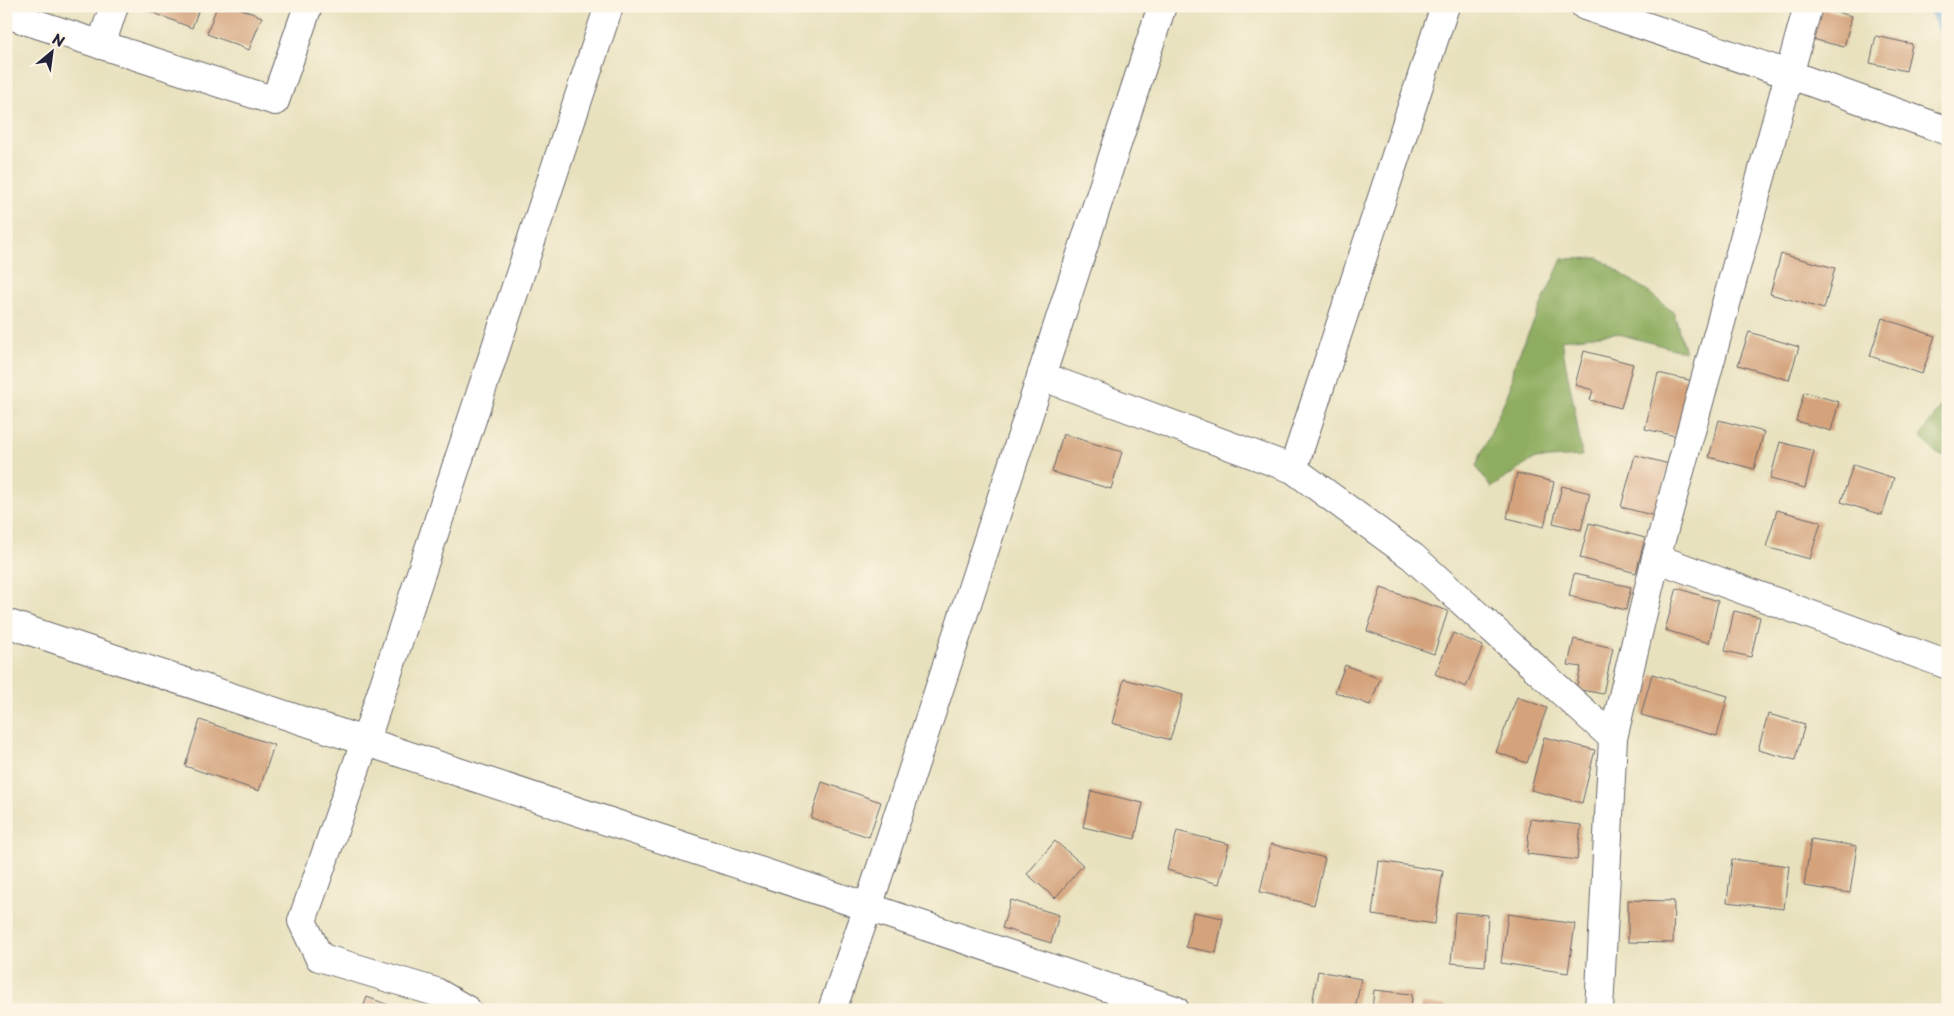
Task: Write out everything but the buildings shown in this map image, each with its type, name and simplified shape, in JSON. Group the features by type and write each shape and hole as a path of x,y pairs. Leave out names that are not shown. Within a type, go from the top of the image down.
{"street":[{"path":"101,45 114,6"},
{"path":"6,14 276,101 308,6"},
{"path":"467,1010 436,992 320,957 302,921 365,742 609,6"},
{"path":"832,1010 868,907 1162,6"},
{"path":"1293,469 1445,6"},
{"path":"1585,6 1791,75 1948,131"},
{"path":"1599,1010 1613,738 1656,558 1791,75 1808,6"},
{"path":"1041,376 1293,469 1413,557 1613,738"},
{"path":"1656,558 1948,665"},
{"path":"6,623 1175,1010"}],"green space":[{"path":"1599,258 1647,291 1674,313 1685,352 1615,333 1561,340 1582,456 1534,459 1491,488 1476,466 1510,388 1513,367 1562,259"},
{"path":"1948,380 1948,456 1937,454 1920,436 1939,410"}],"waterway":[{"path":"1932,6 1948,43"}]}
